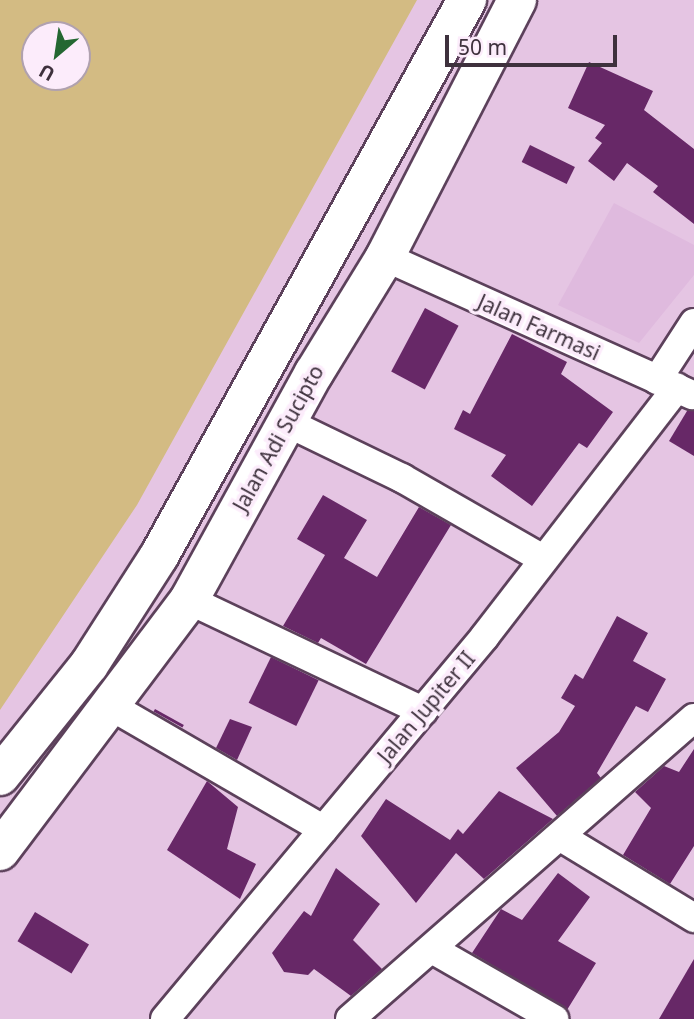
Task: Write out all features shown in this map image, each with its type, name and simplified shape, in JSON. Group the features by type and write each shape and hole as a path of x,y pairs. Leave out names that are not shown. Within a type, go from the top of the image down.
{"highway":[{"path":"0,776 89,665 159,556 467,0"},
{"name":"Jalan Adi Sucipto","path":"0,851 107,704 189,600 385,257 517,0"}],"street":[{"name":"Jalan Farmasi","path":"385,257 676,388"},
{"name":"Jalan Jupiter II","path":"165,1019 423,711 676,388 694,323"},
{"path":"289,423 402,478 543,559"},
{"path":"189,600 423,711"},
{"path":"107,704 323,830"},
{"path":"350,1019 561,837 688,733"},
{"path":"561,837 694,918"},
{"path":"432,949 554,1019"}],"shaded area":[{"path":"0,0 417,0 137,505 0,710"},
{"path":"614,203 694,245 694,275 639,343 558,305"}],"building":[{"path":"589,62 653,91 644,110 694,149 694,224 653,192 658,186 627,163 614,181 588,161 602,143 595,138 605,125 568,108"},
{"path":"530,145 575,167 567,184 522,162"},
{"path":"425,308 459,326 425,389 391,372"},
{"path":"512,334 567,362 561,374 613,412 587,448 579,443 532,506 491,476 506,455 454,429 463,410 470,414"},
{"path":"687,411 694,411 694,456 669,441"},
{"path":"323,495 367,520 344,558 377,577 419,507 451,525 366,664 321,638 318,643 283,626 325,555 297,539"},
{"path":"617,616 648,633 633,661 666,679 648,712 636,706 597,773 601,778 557,816 516,768 559,732 575,706 561,698 575,674 583,679"},
{"path":"271,657 319,680 296,726 249,703"},
{"path":"155,709 184,725 182,728 154,712"},
{"path":"230,719 252,727 237,760 216,748"},
{"path":"694,749 694,846 670,884 623,855 651,808 635,792 664,766 679,772"},
{"path":"207,781 238,807 227,849 256,864 240,899 167,850"},
{"path":"499,791 553,819 484,879 456,853 416,903 361,836 386,799 450,840 458,829 463,834"},
{"path":"336,868 380,904 353,940 382,969 351,996 314,969 308,975 284,972 272,953 304,911 311,916"},
{"path":"558,873 590,897 558,941 596,963 567,1010 472,953 501,909 522,920"},
{"path":"35,912 89,944 71,974 17,941"},
{"path":"694,959 694,1019 659,1019"}]}
